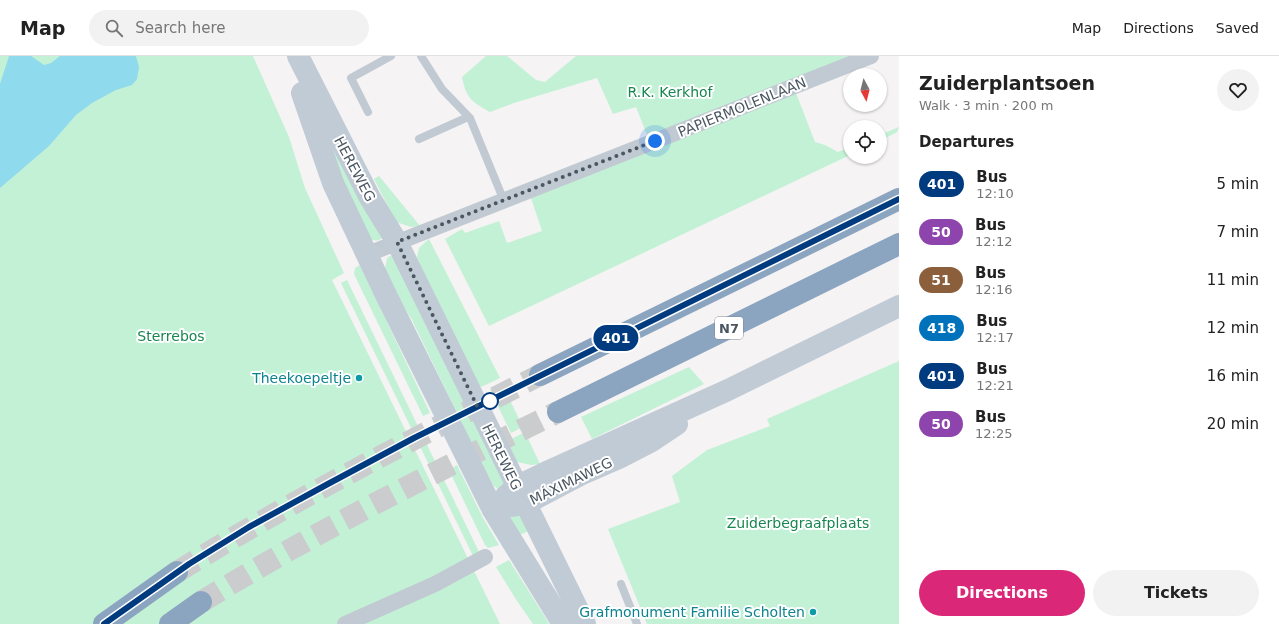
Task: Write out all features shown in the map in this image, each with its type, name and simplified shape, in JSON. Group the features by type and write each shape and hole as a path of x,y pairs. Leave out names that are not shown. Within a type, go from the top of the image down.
{"highway":[{"path":"540,375 899,199"},
{"name":"N7","path":"558,412 899,244"},
{"path":"104,624 177,572"},
{"path":"170,624 201,602"}],"main road":[{"name":"HEREWEG","path":"284,56 306,100 333,183 493,510 563,624"},
{"name":"HEREWEG","path":"298,56 370,198 397,242 585,624"},
{"name":"MÁXIMAWEG","path":"493,510 658,420 728,390 899,306"}],"street":[{"name":"PAPIERMOLENLAAN","path":"368,254 870,56"},
{"path":"345,624 421,591 486,557"}],"lane":[{"path":"368,112 351,78 391,56"},
{"path":"421,56 442,88 468,116 504,201"},
{"path":"419,139 468,116"},
{"path":"621,584 638,624"}],"green space":[{"name":"Sterrebos","path":"0,56 253,56 289,137 305,188 344,273 332,280 500,624 0,624"},
{"name":"R.K. Kerkhof","path":"486,56 507,56 536,80 545,82 576,56 853,56 649,140 636,107 613,114 597,78 514,103 490,112 471,99 468,95 462,77"},
{"path":"305,77 387,233 380,239 371,239 362,231"},
{"path":"796,93 815,142 825,145 838,152 843,150 843,158 489,326 445,239 462,229 465,233 499,221 507,243 542,231 531,198"},
{"path":"899,127 897,132 887,137 887,132"},
{"path":"379,176 420,226 411,227 396,222 374,179"},
{"path":"429,239 500,378 481,387 459,360 417,257 419,248"},
{"path":"392,255 510,483 499,490 493,485 484,469 412,320 384,275 387,258"},
{"path":"360,265 430,413 423,416 354,274 355,268"},
{"path":"347,280 481,556 474,558 341,283"},
{"name":"Zuiderbegraafplaats","path":"899,361 899,624 647,624 608,529 680,502 672,476 707,450 770,426 767,419"},
{"path":"689,367 704,384 592,439 581,417"},
{"path":"502,384 523,427 511,433 490,390"},
{"path":"525,432 540,464 531,465 517,462 507,441"},
{"path":"457,465 483,518 499,545 488,548 485,545 449,470"},
{"path":"519,511 533,529 513,538 507,520 510,515"},
{"path":"509,560 549,624 533,624 517,601 496,567"}],"water":[{"path":"9,56 31,56 44,65 51,63 60,56 136,56 139,67 137,79 132,85 116,90 92,103 76,115 49,146 0,188 0,84"}],"tunnel":[{"path":"177,572 311,494 402,445 540,375"},
{"path":"201,602 244,576 377,502 558,412"}],"bus line":[{"name":"401","path":"104,624 189,564 249,527 326,485 414,438 540,375 899,199"}],"place":[{"name":"Theekoepeltje","path":"359,378"},
{"name":"Grafmonument Familie Scholten","path":"813,612"}],"route":[{"path":"490,401 477,406 397,242 655,141"}]}
